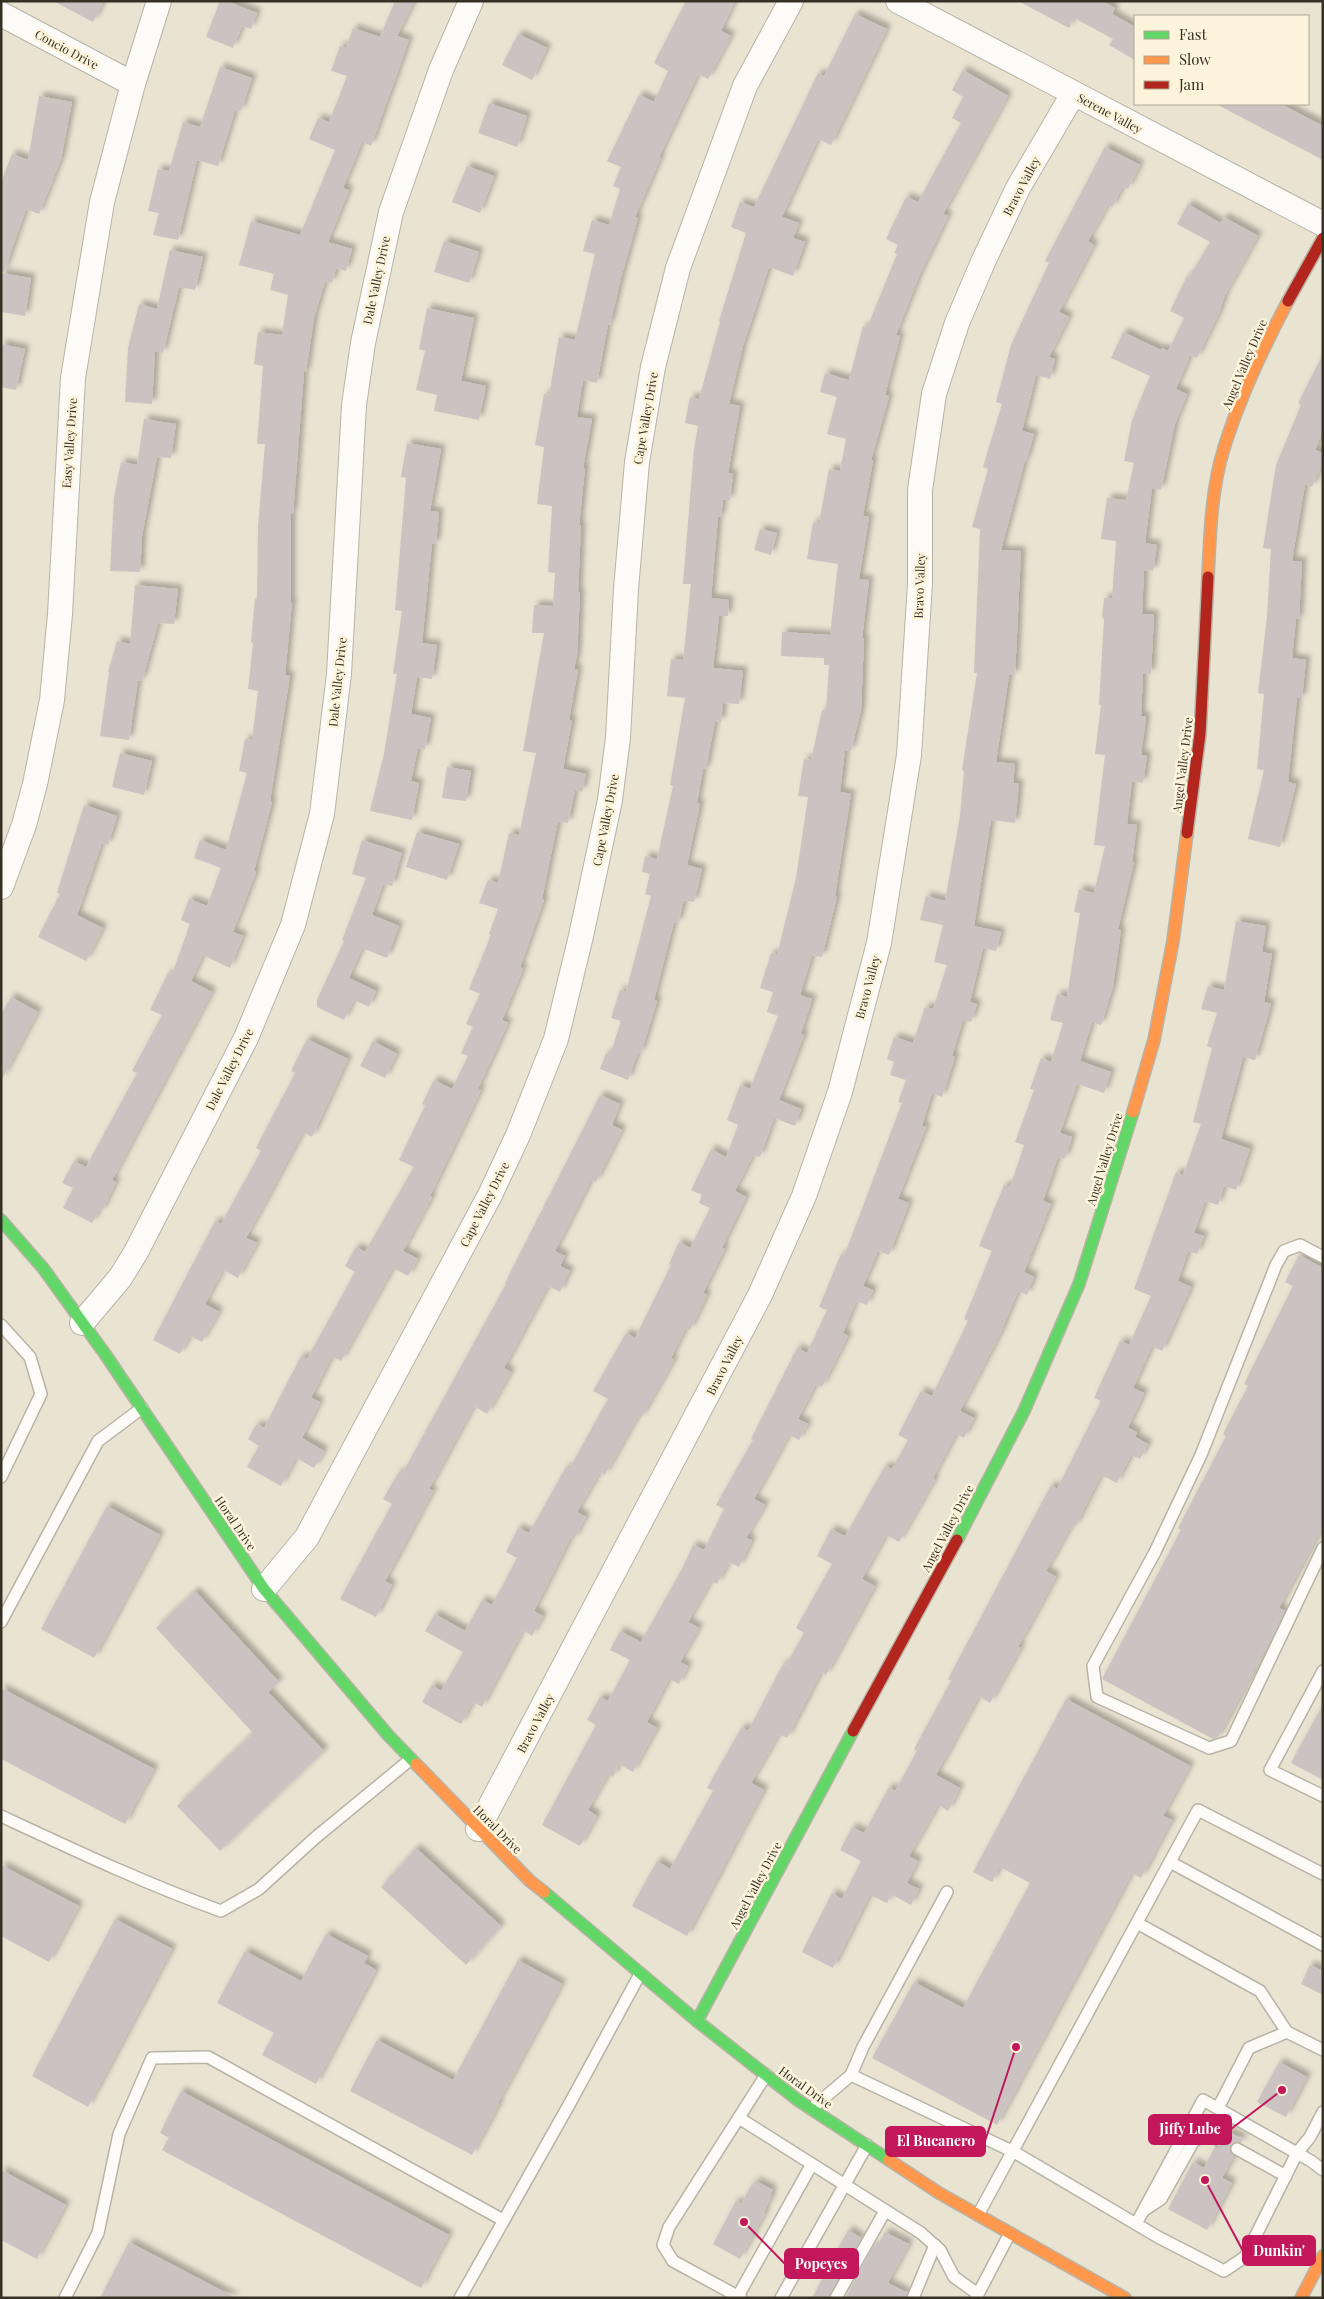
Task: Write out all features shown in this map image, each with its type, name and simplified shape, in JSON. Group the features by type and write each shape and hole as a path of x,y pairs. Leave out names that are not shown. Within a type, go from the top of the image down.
{"street":[{"name":"Easy Valley Drive","path":"1,887 24,825 35,784 52,700 60,614 73,378 102,202 133,84 159,1"},
{"name":"Dale Valley Drive","path":"82,1323 120,1278 136,1252 246,1038 293,925 322,814 339,674 354,405 363,342 390,212 440,70 471,1"},
{"name":"Cape Valley Drive","path":"264,1589 307,1537 490,1195 518,1135 556,1039 581,936 610,800 618,738 626,589 637,462 654,367 678,268 745,86 791,1"},
{"name":"Serene Valley","path":"898,1 1323,224"},
{"name":"Concio Drive","path":"1,14 133,84"},
{"name":"Bravo Valley","path":"478,1829 760,1296 804,1196 837,1102 879,943 909,755 920,583 920,490 934,394 957,323 983,262 1018,188 1074,94"},
{"name":"Angel Valley Drive","path":"697,2021 998,1463 1024,1411 1079,1284 1124,1144 1154,1040 1173,941 1200,734 1209,551 1214,496 1224,449 1264,345 1323,238"},
{"name":"Horal Drive","path":"1,1220 44,1268 142,1408 264,1589 322,1660 411,1759 530,1881 697,2021 811,2109 939,2193 1125,2298"},
{"path":"1301,2298 1323,2256"}],"lane":[{"path":"1323,1257 1300,1245 1284,1251 1276,1265 1201,1455 1154,1552 1093,1666 1097,1696 1209,1748 1231,1741 1323,1548"},
{"path":"1,1325 30,1357 41,1394 1,1477"},
{"path":"1,1622 98,1441 142,1408"},
{"path":"1323,1671 1270,1770 1323,1796"},
{"path":"1,1816 162,1890 221,1911 259,1889 315,1838 411,1759"},
{"path":"978,2215 1014,2152 1198,1810 1323,1874"},
{"path":"1170,1862 1323,1945"},
{"path":"811,2109 851,2075 863,2047 947,1892"},
{"path":"1136,1923 1260,1991 1287,2032 1323,2050"},
{"path":"460,2298 640,1974"},
{"path":"1218,2108 1248,2048 1287,2032"},
{"path":"65,2298 98,2234 119,2134 152,2058 208,2057 503,2220"},
{"path":"851,2075 1014,2152 1136,2224 1224,2271 1245,2256 1297,2153 1310,2137 1323,2112"},
{"path":"766,2076 669,2227 663,2245 673,2261 740,2297 812,2164"},
{"path":"1136,2224 1204,2100 1323,2170"},
{"path":"739,2118 921,2233 940,2250 954,2277 977,2296 1010,2233"},
{"path":"1144,2210 1161,2199 1193,2142 1206,2133 1219,2140"},
{"path":"781,2298 867,2145"},
{"path":"1237,2149 1286,2176"},
{"path":"836,2298 886,2211"},
{"path":"913,2298 934,2245"}],"building":[{"path":"53,1 104,1 93,22"},
{"path":"220,1 227,1 257,13 251,29 242,26 233,48 206,37"},
{"path":"395,1 414,1 397,36 409,40 371,146 362,142 343,188 349,190 328,242 352,249 346,271 336,268 332,283 325,281 314,318 306,372 304,372 293,514 291,513 292,602 285,675 290,676 270,801 272,802 254,871 256,872 233,932 243,936 230,968 203,955 191,981 212,992 112,1180 116,1182 102,1211 99,1210 92,1223 63,1208 73,1188 62,1183 74,1161 86,1167 137,1073 132,1071 162,1015 150,1010 168,973 172,974 190,924 181,920 189,899 207,906 221,868 194,858 200,840 226,850 247,773 239,771 245,739 252,740 258,691 248,689 255,599 257,599 258,526 265,444 257,444 263,366 254,364 258,332 282,335 288,295 270,290 274,274 239,265 251,221 300,235 335,150 309,139 318,118 329,122 347,76 331,71 340,46 346,48 353,28 380,37"},
{"path":"686,1 735,1 721,31 731,36 708,79 698,74 659,157 661,157 635,217 638,218 610,325 608,324 597,383 583,380 577,417 592,419 583,468 585,468 579,525 581,525 578,592 580,592 577,655 574,669 578,670 569,720 572,720 563,769 586,774 582,792 575,790 568,823 558,821 542,899 544,900 520,967 523,969 502,1020 508,1023 478,1089 481,1090 430,1196 432,1197 403,1251 418,1259 408,1276 393,1268 341,1361 332,1356 311,1398 320,1402 302,1438 324,1451 314,1468 296,1458 281,1486 247,1467 259,1446 248,1439 257,1424 264,1428 301,1356 307,1359 355,1272 345,1266 356,1247 365,1252 414,1167 399,1160 425,1106 422,1104 434,1080 452,1089 468,1056 461,1053 473,1027 466,1024 480,994 469,989 491,935 489,934 498,909 479,903 488,880 498,883 509,833 519,835 536,753 523,751 544,633 532,633 534,605 553,606 555,573 548,572 552,506 537,504 544,447 535,445 544,394 549,395 559,337 575,340 595,254 583,251 592,220 609,225 620,189 613,186 621,167 607,161 639,95 654,102 668,71 654,63"},
{"path":"1018,1 1102,1 1115,8 1112,14 1134,26 1134,59 1109,45 1113,39 1074,18 1069,28"},
{"path":"855,14 887,29 831,145 818,139 782,217 799,223 793,238 805,242 793,276 769,267 743,346 729,404 740,406 728,473 733,474 730,500 723,500 721,517 718,517 711,598 729,600 728,616 719,616 713,668 743,671 739,704 723,703 721,722 715,721 706,769 703,769 697,803 700,804 687,865 702,869 694,902 684,900 678,923 674,922 654,1000 657,1001 641,1053 638,1052 628,1080 600,1069 606,1053 610,1055 621,1021 611,1018 620,990 626,992 651,896 645,894 650,874 642,872 645,856 657,859 673,786 670,785 685,698 667,696 671,659 683,660 691,584 683,584 694,449 698,426 685,423 690,397 699,399 719,321 746,233 731,227 740,202 754,207 818,73 824,76"},
{"path":"518,34 547,48 532,80 502,65"},
{"path":"220,67 252,78 241,111 235,110 218,166 197,160 178,240 153,235 159,213 148,211 158,169 169,171 183,122 200,127"},
{"path":"963,70 1008,96 943,214 948,216 919,276 896,335 900,336 885,395 889,396 871,460 873,461 863,516 869,517 859,579 869,580 862,638 864,639 861,710 851,751 845,750 840,792 851,794 835,896 837,897 822,957 812,955 800,995 812,999 801,1034 804,1035 779,1100 801,1109 795,1126 774,1118 760,1157 753,1155 735,1191 746,1197 722,1248 725,1249 703,1293 707,1295 690,1330 686,1328 671,1358 674,1360 641,1418 638,1416 605,1475 600,1472 577,1512 586,1517 574,1539 571,1537 534,1611 543,1616 532,1636 523,1630 482,1707 473,1702 461,1724 422,1702 432,1685 441,1691 463,1652 425,1631 435,1614 465,1631 482,1600 492,1605 517,1558 506,1552 518,1528 529,1533 566,1467 569,1469 608,1399 593,1391 626,1333 635,1338 671,1265 669,1264 679,1242 690,1248 710,1208 699,1203 702,1195 691,1190 711,1149 726,1157 738,1125 727,1120 740,1085 750,1089 778,1016 767,1012 773,992 760,988 771,953 777,955 796,878 808,797 798,796 804,759 811,760 822,710 826,711 829,665 824,665 824,658 781,656 782,632 830,635 838,564 807,559 813,522 819,523 829,469 840,471 846,439 827,434 837,397 820,392 825,373 849,380 863,326 867,328 897,254 894,253 898,245 886,239 906,197 918,202 961,123 952,118 963,97 952,90"},
{"path":"39,96 72,102 61,159 39,214 26,209 4,272 1,271 1,182 12,154 28,160"},
{"path":"489,103 527,116 517,147 478,133"},
{"path":"1218,105 1283,105 1323,126 1323,160"},
{"path":"1105,147 1140,165 1128,189 1123,186 1112,208 1108,205 1088,241 1094,245 1059,312 1069,317 1049,357 1055,359 1050,379 1036,375 1022,431 1034,434 1025,460 1001,550 1021,551 1015,675 1009,675 996,762 1015,764 1013,783 1019,784 1015,823 991,820 974,926 1001,932 996,951 983,948 970,1002 977,1004 971,1022 963,1020 952,1056 955,1057 942,1097 932,1093 922,1126 926,1127 898,1199 909,1203 889,1255 878,1251 863,1286 873,1290 867,1305 856,1301 843,1333 848,1336 822,1387 816,1384 798,1419 808,1424 799,1440 789,1435 754,1499 765,1505 746,1538 752,1540 739,1567 729,1562 717,1584 711,1581 688,1622 699,1628 680,1662 688,1666 679,1684 669,1679 647,1722 657,1728 633,1772 619,1764 613,1777 608,1774 588,1810 597,1816 580,1846 542,1825 596,1725 587,1720 600,1697 608,1701 630,1660 610,1650 620,1631 641,1642 683,1567 693,1545 704,1550 724,1509 716,1505 753,1440 751,1439 797,1348 807,1353 827,1310 819,1307 841,1254 844,1256 902,1103 898,1102 906,1080 890,1075 894,1062 887,1059 894,1037 913,1043 925,1007 933,1009 947,965 934,962 943,925 920,920 926,896 945,901 960,816 964,771 962,770 977,673 974,673 980,529 972,527 988,469 983,467 1002,404 996,402 1011,345 1049,263 1045,261"},
{"path":"467,166 494,176 480,213 452,202"},
{"path":"1188,204 1220,223 1224,217 1258,236 1225,295 1219,313 1197,358 1190,355 1176,389 1187,394 1175,424 1161,490 1152,488 1145,543 1157,545 1153,571 1144,570 1142,614 1154,614 1151,674 1143,673 1141,716 1146,717 1141,755 1147,755 1143,783 1132,781 1127,824 1137,825 1132,862 1134,862 1118,929 1121,930 1113,986 1101,1025 1092,1022 1080,1061 1111,1072 1104,1093 1077,1084 1060,1133 1072,1137 1065,1159 1058,1157 1043,1201 1051,1204 1024,1272 1034,1277 1027,1295 1018,1291 1000,1334 960,1411 974,1418 964,1438 956,1434 933,1478 935,1479 899,1542 886,1535 862,1579 875,1586 826,1675 821,1672 787,1738 779,1734 751,1783 764,1790 687,1936 632,1906 657,1861 670,1869 713,1791 707,1788 742,1727 748,1731 783,1664 786,1665 804,1633 796,1628 832,1564 817,1556 831,1529 845,1536 885,1466 892,1469 908,1440 898,1435 921,1391 932,1396 968,1321 964,1319 992,1251 979,1246 1004,1185 1010,1187 1024,1145 1015,1142 1034,1090 1030,1089 1041,1058 1051,1062 1063,1023 1050,1020 1057,994 1067,997 1080,913 1074,912 1079,889 1094,893 1105,846 1094,845 1105,755 1095,754 1101,705 1099,705 1104,619 1102,618 1104,598 1112,598 1116,541 1101,539 1107,498 1126,500 1134,463 1124,461 1132,420 1150,376 1111,358 1123,332 1161,350 1162,348 1168,351 1184,318 1170,311 1187,276 1189,277 1210,242 1177,224"},
{"path":"444,241 479,252 469,283 434,272"},
{"path":"170,250 203,257 195,290 179,287 163,353 155,351 152,404 125,402 128,348 139,304 157,309"},
{"path":"1,273 31,278 25,316 1,312"},
{"path":"427,308 474,318 461,381 486,386 479,420 434,411 437,395 416,390 425,351 419,349"},
{"path":"1,344 25,349 16,390 1,387"},
{"path":"1323,354 1323,430 1315,450 1323,453 1323,462 1312,487 1305,484 1292,561 1302,561 1299,619 1296,619 1292,658 1306,660 1302,698 1297,698 1288,782 1296,784 1280,847 1248,839 1264,770 1257,769 1264,694 1258,693 1267,617 1271,549 1263,548 1276,465 1301,405 1298,403"},
{"path":"144,419 176,424 171,458 157,457 142,536 140,572 110,571 114,497 121,462 137,465"},
{"path":"407,443 441,449 430,511 439,512 436,544 432,543 422,643 437,645 432,679 417,677 411,714 431,718 425,749 418,748 411,781 419,783 412,820 370,811 384,754 397,674 393,674 402,611 395,610 406,478 401,477"},
{"path":"760,529 777,533 771,555 754,550"},
{"path":"135,585 178,589 174,624 158,623 142,681 138,680 129,740 100,736 108,672 117,641 130,644"},
{"path":"120,753 152,761 144,795 112,787"},
{"path":"447,767 471,771 466,801 442,798"},
{"path":"84,805 117,816 108,845 102,843 77,915 103,928 86,961 38,937 60,894 57,893"},
{"path":"417,832 459,844 447,880 406,867"},
{"path":"362,840 402,853 392,886 383,884 372,915 399,926 387,958 362,948 349,978 376,991 369,1007 354,1000 344,1020 317,1007 317,1000 344,941 342,940 366,878 352,874"},
{"path":"1236,921 1266,926 1262,952 1272,954 1264,1002 1271,1004 1255,1060 1243,1057 1221,1139 1250,1149 1236,1190 1224,1186 1218,1205 1205,1201 1194,1233 1204,1236 1197,1254 1188,1251 1178,1281 1191,1287 1162,1351 1152,1346 1133,1388 1144,1393 1128,1428 1137,1432 1135,1437 1148,1444 1140,1459 1131,1455 1117,1483 1101,1475 1075,1527 1072,1525 1046,1571 1056,1577 1018,1647 1021,1648 990,1703 979,1696 936,1775 960,1788 948,1811 938,1805 909,1856 918,1861 907,1883 919,1889 911,1905 891,1894 887,1903 870,1895 833,1968 802,1952 832,1893 842,1899 861,1861 840,1850 852,1827 864,1833 889,1787 895,1791 917,1751 914,1749 951,1681 948,1679 1051,1485 1057,1489 1101,1401 1094,1398 1120,1341 1129,1345 1151,1296 1134,1289 1176,1172 1183,1175 1201,1124 1193,1122 1212,1048 1207,1046 1217,1013 1201,1009 1208,986 1224,990"},
{"path":"11,997 38,1012 1,1081 1,1014"},
{"path":"307,1039 348,1059 312,1137 303,1132 246,1238 257,1243 238,1278 223,1270 205,1304 219,1312 202,1342 190,1336 180,1354 153,1340 215,1221 221,1224 261,1151 256,1148 295,1073 291,1071"},
{"path":"373,1041 397,1054 385,1078 360,1066"},
{"path":"600,1095 620,1104 612,1125 622,1130 596,1182 591,1180 555,1251 565,1256 560,1266 570,1271 560,1292 548,1286 504,1368 511,1372 487,1414 474,1406 429,1489 433,1491 385,1581 392,1585 376,1617 340,1599 392,1504 383,1499 399,1472 402,1474 506,1284"},
{"path":"1299,1255 1323,1268 1323,1526 1279,1608 1285,1611 1260,1660 1218,1737 1213,1739 1102,1679 1181,1530 1178,1528 1226,1436 1223,1434 1248,1386 1244,1384 1293,1286 1285,1282"},
{"path":"107,1506 160,1535 94,1658 41,1629"},
{"path":"195,1591 279,1682 268,1692 324,1751 220,1851 177,1806 253,1733 156,1628"},
{"path":"1,1688 154,1769 125,1824 1,1759"},
{"path":"1066,1699 1190,1766 1163,1816 1172,1820 1141,1878 1132,1873 997,2125 872,2058 914,1982 963,2008 1030,1883 1000,1867 992,1882 973,1872"},
{"path":"1323,1704 1323,1780 1291,1763"},
{"path":"416,1848 501,1926 466,1965 381,1887"},
{"path":"1,1865 79,1906 49,1962 1,1936"},
{"path":"115,1919 172,1949 88,2107 32,2076"},
{"path":"326,1934 368,1956 364,1963 376,1970 316,2084 262,2055 274,2033 217,2003 245,1951 301,1981"},
{"path":"518,1960 562,1984 472,2155 350,2091 377,2040 453,2080"},
{"path":"1310,1965 1323,1971 1323,1995 1301,1984"},
{"path":"1279,2062 1307,2077 1286,2117 1257,2102"},
{"path":"181,2091 449,2235 421,2288 162,2150 169,2138 160,2133"},
{"path":"1224,2130 1243,2139 1241,2143 1234,2142 1230,2146 1230,2152 1234,2156 1222,2178 1232,2183 1207,2230 1168,2209 1193,2162 1204,2168 1215,2147 1225,2144"},
{"path":"1,2170 66,2205 37,2259 1,2240"},
{"path":"756,2181 773,2190 770,2194 772,2195 765,2213 740,2259 713,2244 736,2201 741,2204 752,2184 754,2185"},
{"path":"848,2230 861,2238 829,2298 812,2298"},
{"path":"885,2232 909,2244 888,2283 907,2293 906,2298 845,2298 874,2245 877,2247"},
{"path":"129,2242 236,2298 100,2298"}],"traffic: fast":[{"path":"957,1540 1024,1411 1079,1284 1133,1112"},
{"path":"1,1220 43,1268 105,1354 264,1589 388,1735 416,1764"},
{"path":"697,2021 853,1731"},
{"path":"544,1892 697,2021 799,2101 889,2160"}],"traffic: slow":[{"path":"1208,577 1214,496 1224,448 1237,410 1253,373 1288,301"},
{"path":"1133,1112 1154,1040 1173,941 1187,833"},
{"path":"416,1764 530,1881 544,1892"},
{"path":"889,2160 939,2193 1125,2298"},
{"path":"1301,2298 1323,2256"}],"traffic: jam":[{"path":"1288,301 1323,238"},
{"path":"1187,833 1200,734 1208,577"},
{"path":"853,1731 957,1540"}],"place":[{"name":"El Bucanero","path":"1016,2047"},
{"name":"Jiffy Lube","path":"1282,2090"},
{"name":"Dunkin'","path":"1205,2180"},
{"name":"Popeyes","path":"744,2222"}]}
